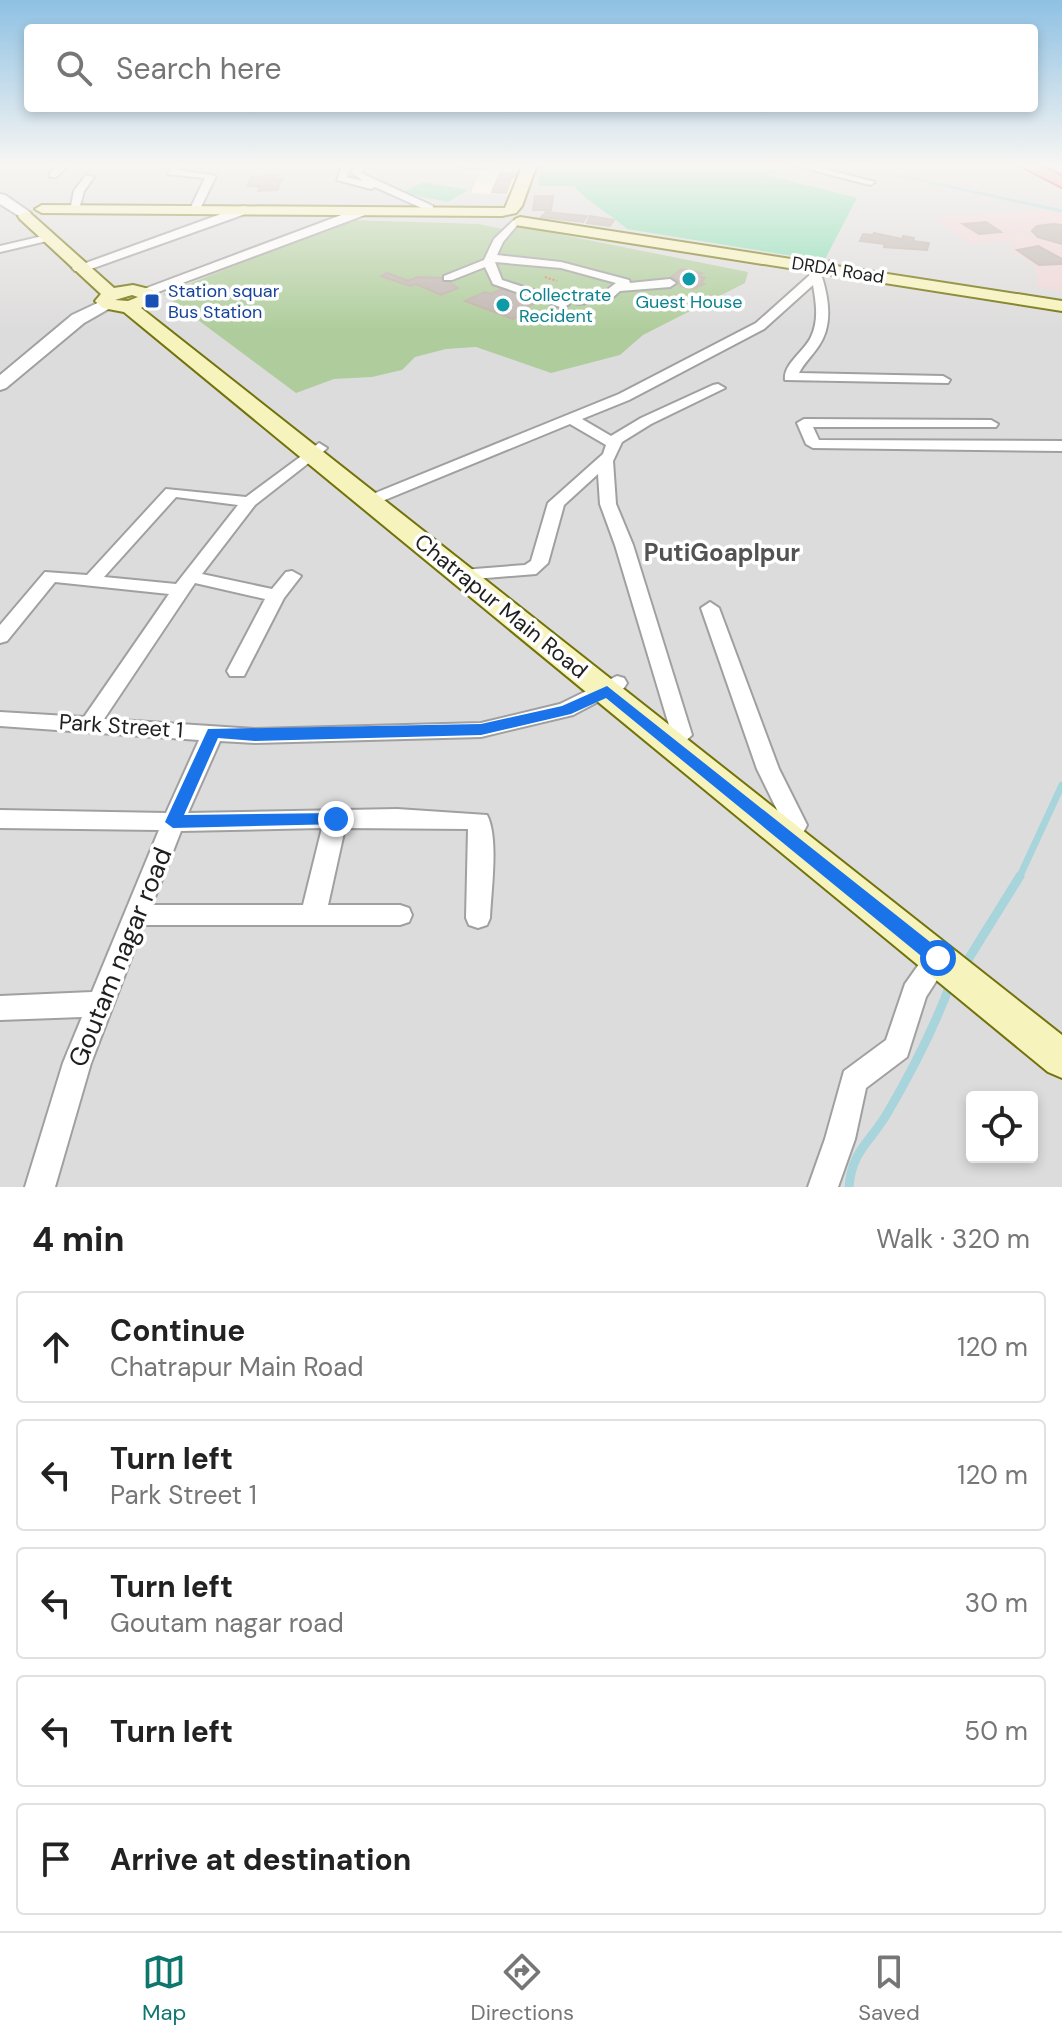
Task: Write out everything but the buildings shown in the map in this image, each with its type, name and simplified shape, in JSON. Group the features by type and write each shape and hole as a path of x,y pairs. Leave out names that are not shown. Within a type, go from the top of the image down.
{"main road":[{"path":"36,219 85,267"},
{"path":"36,219 85,267"},
{"name":"DRDA Road","path":"529,219 1060,305"},
{"name":"Chatrapur Main Road","path":"85,267 128,298 957,966"},
{"path":"957,966 1062,1036"},
{"path":"957,966 1062,1059"}],"street":[{"path":"4,248 36,219"},
{"path":"85,267 218,219"},
{"path":"0,384 78,319 342,219"},
{"path":"513,219 489,260 497,282 563,304"},
{"path":"448,278 489,260 561,265 625,282 607,296 579,300"},
{"path":"824,269 823,326 817,341 793,368 790,377 943,380"},
{"path":"375,499 624,397 760,326 824,269"},
{"path":"618,288 670,283"},
{"path":"472,576 530,570 539,563 556,503 646,421 718,388"},
{"path":"572,419 610,451"},
{"path":"991,424 804,423 813,444 1062,446"},
{"path":"90,724 185,583 249,502 315,450"},
{"path":"610,451 608,504 624,545 677,739"},
{"path":"91,581 172,492 249,502"},
{"path":"0,637 51,576 91,581 185,583 276,596"},
{"path":"237,671 276,596 292,576"},
{"path":"710,608 790,829"},
{"name":"Park Street 1","path":"0,719 255,736 481,730 566,710 612,687"},
{"name":"Goutam nagar road","path":"40,1187 77,1063 173,822 213,733"},
{"path":"0,819 479,821 478,918"},
{"path":"313,915 336,819"},
{"path":"136,915 400,915"},
{"path":"823,1187 840,1139 854,1080 897,1048 914,992 957,966"},
{"path":"0,1008 100,1004"}],"shaded area":[{"path":"0,219 1062,219 1062,1187 0,1187"},
{"path":"936,219 1062,219 1062,291 1038,288 1035,265 1005,248 1019,247 1010,241 970,244"}],"green space":[{"path":"614,219 846,219 824,261 627,229"},
{"path":"350,220 479,224 513,231 518,226 748,272 745,283 643,335 620,355 551,373 476,347 446,349 415,357 402,370 372,377 334,379 296,393 163,294"}],"waterway":[{"path":"1020,876 1062,785"},
{"path":"964,966 1020,876"},
{"path":"849,1187 858,1155 905,1081 950,985"}],"place":[{"name":"Guest House","path":"689,279"},
{"name":"Station squar Bus Station","path":"152,301"},
{"name":"Collectrate Recident","path":"503,305"}],"district":[{"name":"PutiGoaplpur","path":"722,552"}],"route":[{"path":"336,819 173,822 213,733 255,736 481,730 566,710 607,691 938,958"}]}
